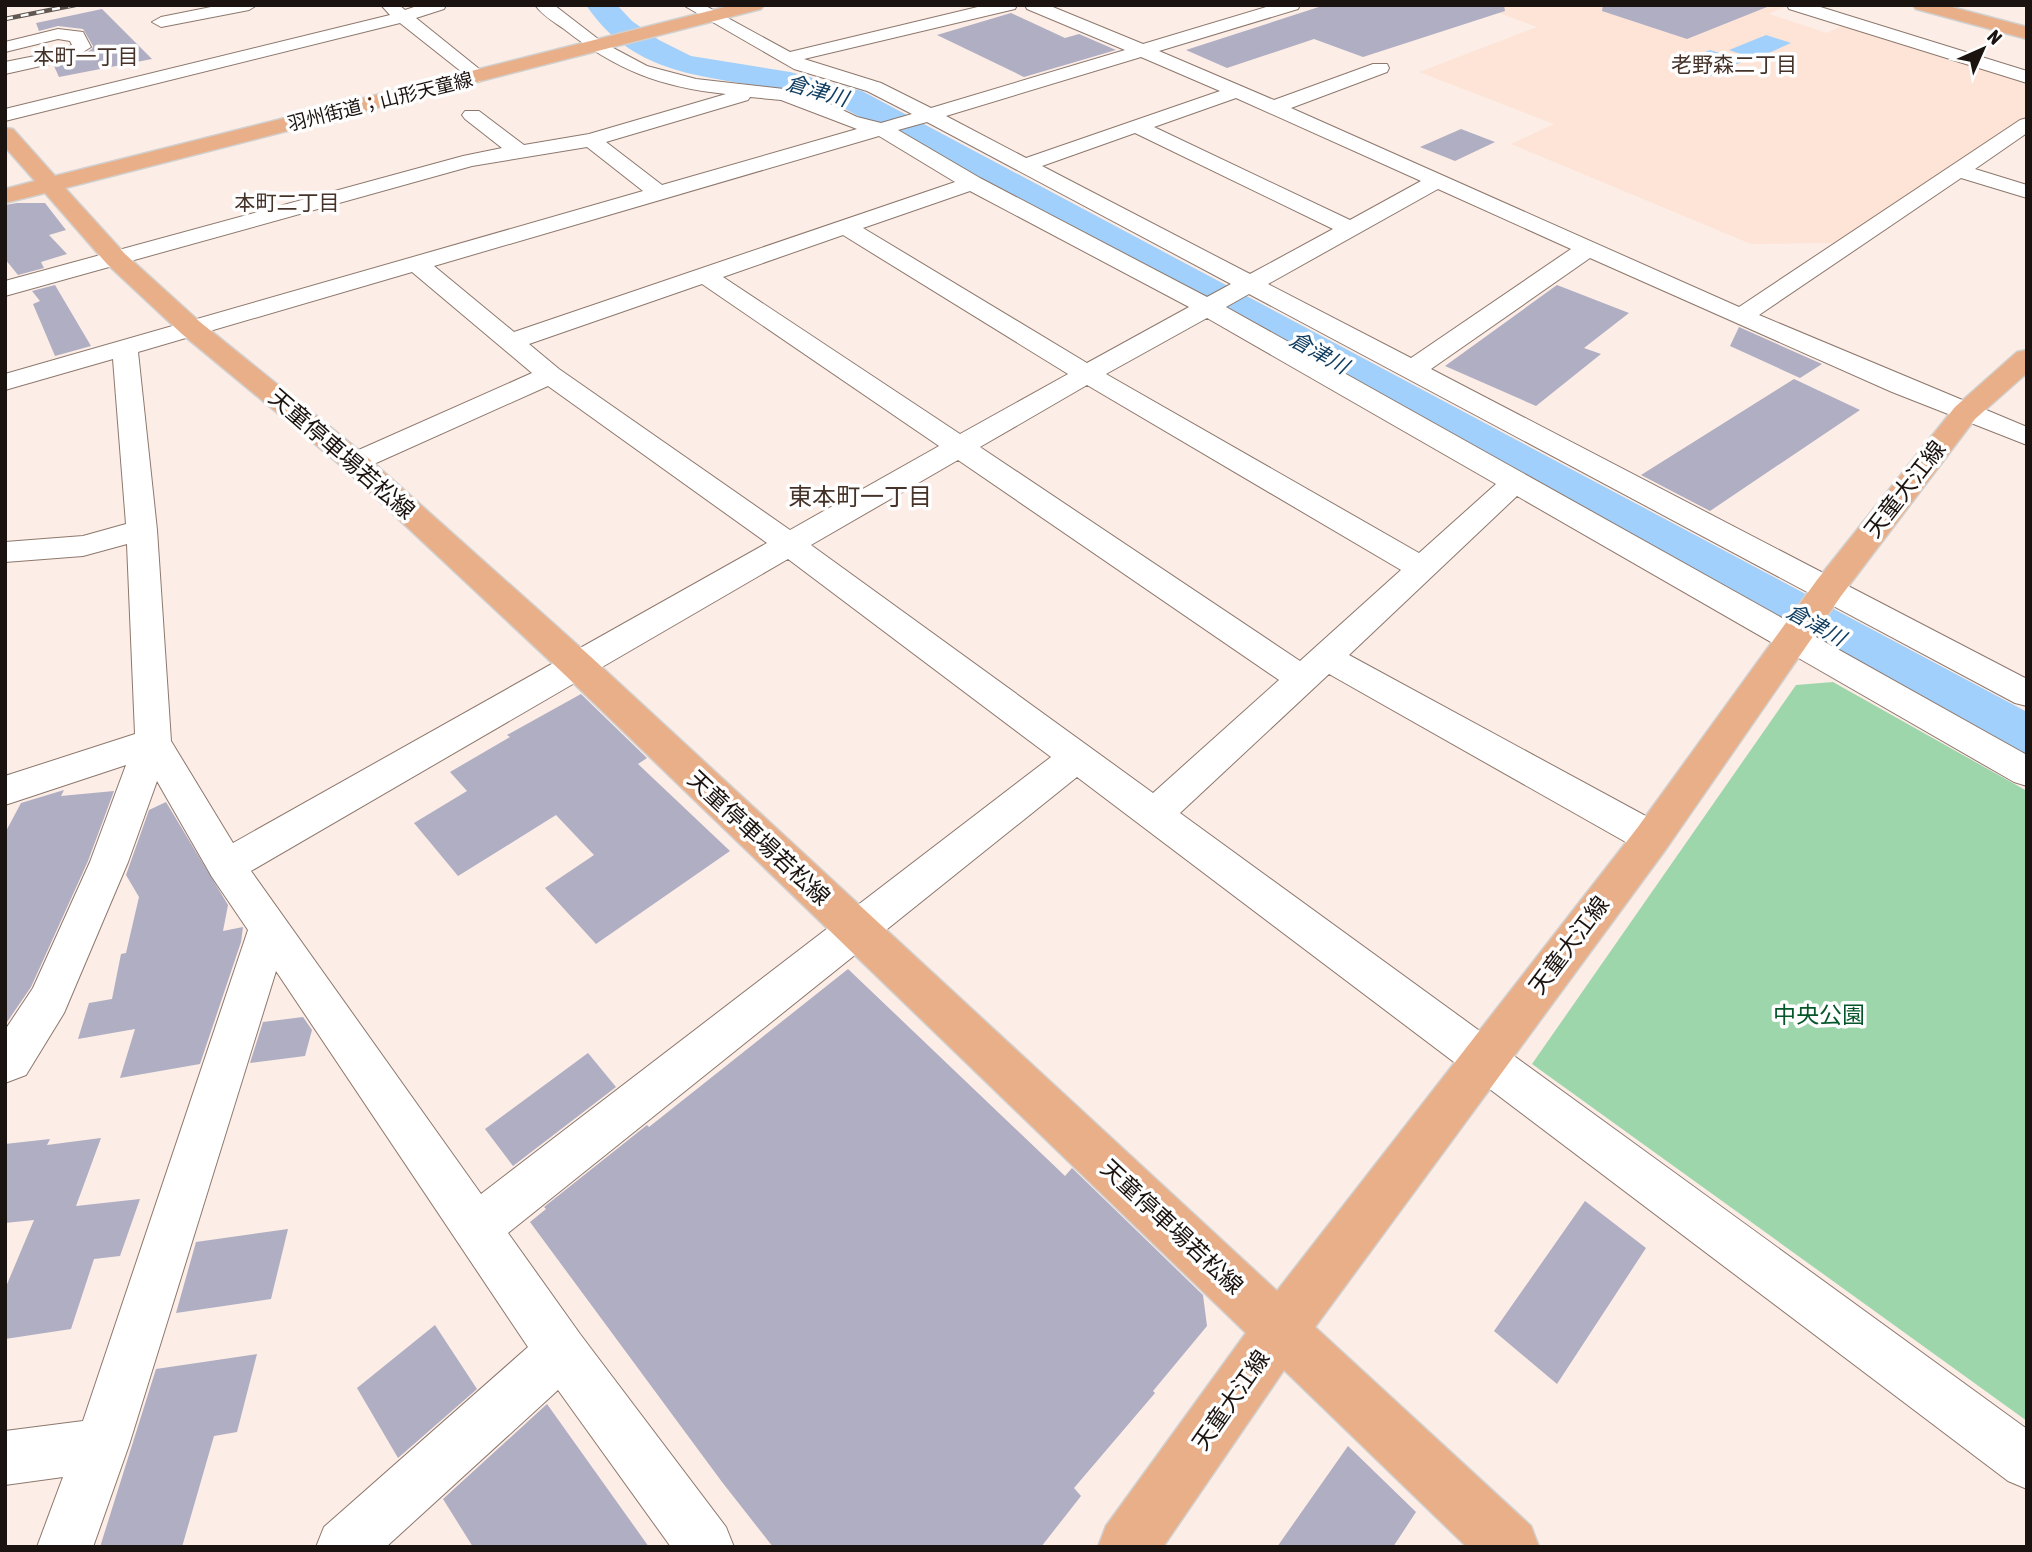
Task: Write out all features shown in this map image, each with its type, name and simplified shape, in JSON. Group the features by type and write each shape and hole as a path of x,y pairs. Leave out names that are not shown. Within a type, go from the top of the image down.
{"main road":[{"name":"羽州街道；山形天童線","path":"5,195 755,5"},
{"path":"1922,5 2027,33"},
{"name":"天童停車場若松線","path":"5,134 116,259 191,328 355,462 578,666 1510,1547"},
{"name":"天童大江線","path":"1127,1547 1280,1329 1652,838 1825,593 1965,413 2027,358"}],"street":[{"path":"162,22 249,5"},
{"path":"5,115 395,11 438,5"},
{"path":"543,5 627,64 659,76 695,85 804,101 851,122 906,122 1025,165 1242,287 1413,369 1825,593 2027,694"},
{"path":"691,5 801,65 874,87 906,122 972,183 1207,307 2027,772"},
{"path":"787,58 1009,5"},
{"path":"1033,5 1144,50 1742,316 1965,413 2027,437"},
{"path":"5,382 906,122 1292,5"},
{"path":"1795,5 2027,77"},
{"path":"395,11 479,76"},
{"path":"5,47 58,34 77,36 82,47 66,55 5,68"},
{"path":"1274,107 1380,68"},
{"path":"1025,165 1238,91"},
{"path":"5,289 470,160 591,140 753,92"},
{"path":"472,115 520,152"},
{"path":"1742,316 2027,124"},
{"path":"1138,127 1349,228"},
{"path":"591,140 660,194"},
{"path":"1958,170 2027,192"},
{"path":"226,866 1087,374 1438,180"},
{"path":"510,342 972,183"},
{"path":"847,228 1087,374 1420,567"},
{"path":"1413,369 1589,248"},
{"path":"416,263 551,376 788,544 1155,814 2027,1462"},
{"path":"706,276 959,447 1313,667 1652,838"},
{"path":"5,1063 10,1061 49,1000 108,862 153,742 142,530 125,347"},
{"path":"355,462 551,376"},
{"path":"1155,814 1514,483"},
{"path":"5,552 83,545 142,530"},
{"path":"5,791 153,742"},
{"path":"153,742 226,866 562,1352 706,1547"},
{"path":"477,1227 1076,757"},
{"path":"65,1547 102,1445 269,928"},
{"path":"344,1547 562,1352"},
{"path":"5,1458 102,1445"}],"shaded area":[{"path":"1478,5 1788,5 1769,14 1827,33 1848,23 2027,79 2027,119 1834,243 1751,244 1511,144 1554,124 1419,72 1537,27"}],"green space":[{"name":"中央公園","path":"1833,682 2027,791 2027,1421 1532,1064 1796,685"}],"water":[{"path":"1766,35 1791,43 1755,59 1729,50"},
{"path":"1710,50 1744,61 1708,77 1674,65"}],"building":[{"path":"1325,5 1504,5 1505,11 1363,57 1314,39 1227,68 1186,50"},
{"path":"1603,5 1767,7 1687,39 1602,11"},
{"path":"102,9 152,59 59,77 54,66 73,61 93,46 83,29 58,26 39,31 36,23"},
{"path":"1011,13 1065,38 1079,34 1116,50 1024,77 937,35"},
{"path":"1461,129 1495,142 1455,161 1420,147"},
{"path":"45,203 66,230 49,235 67,254 41,262 44,268 18,275 5,259 5,205"},
{"path":"55,285 91,346 55,356 33,304 40,301 32,291"},
{"path":"1557,285 1629,313 1584,348 1601,354 1536,406 1445,366"},
{"path":"1739,327 1822,364 1800,378 1730,346"},
{"path":"1794,379 1860,410 1710,511 1641,475"},
{"path":"581,694 647,758 638,764 730,851 596,944 545,888 594,855 556,815 458,876 414,823 467,791 450,772 510,737 507,735"},
{"path":"64,790 61,796 114,791 88,861 31,987 5,1025 5,833 21,803"},
{"path":"166,802 228,905 223,931 243,927 241,942 200,1064 120,1078 135,1029 78,1039 89,1003 112,999 121,954 126,953 139,897 126,875 149,810"},
{"path":"848,969 1065,1176 1072,1168 1203,1295 1207,1326 1153,1391 1155,1393 1074,1488 1081,1496 1041,1547 773,1547 530,1222 546,1209 544,1207 647,1125 649,1127"},
{"path":"303,1017 312,1030 305,1056 250,1063 263,1022"},
{"path":"588,1053 616,1087 513,1166 485,1129"},
{"path":"101,1138 76,1206 140,1199 120,1256 94,1259 71,1329 5,1339 5,1289 34,1220 5,1223 5,1144 50,1139 47,1145"},
{"path":"1585,1201 1646,1248 1557,1384 1494,1331"},
{"path":"288,1229 271,1299 176,1313 196,1242"},
{"path":"435,1325 477,1389 398,1458 357,1388"},
{"path":"257,1354 237,1432 214,1436 182,1547 100,1547 156,1369"},
{"path":"547,1404 649,1547 473,1547 443,1499"},
{"path":"1348,1446 1416,1512 1393,1547 1277,1547"}],"waterway":[{"name":"倉津川","path":"600,5 621,27 648,47 683,64 790,82 850,98 1541,472 2027,740"}],"railway":[{"path":"5,19 75,5"}],"district":[{"name":"本町一丁目","path":"86,57"},
{"name":"老野森二丁目","path":"1734,65"},
{"name":"本町二丁目","path":"287,203"},
{"name":"東本町一丁目","path":"860,497"}]}
